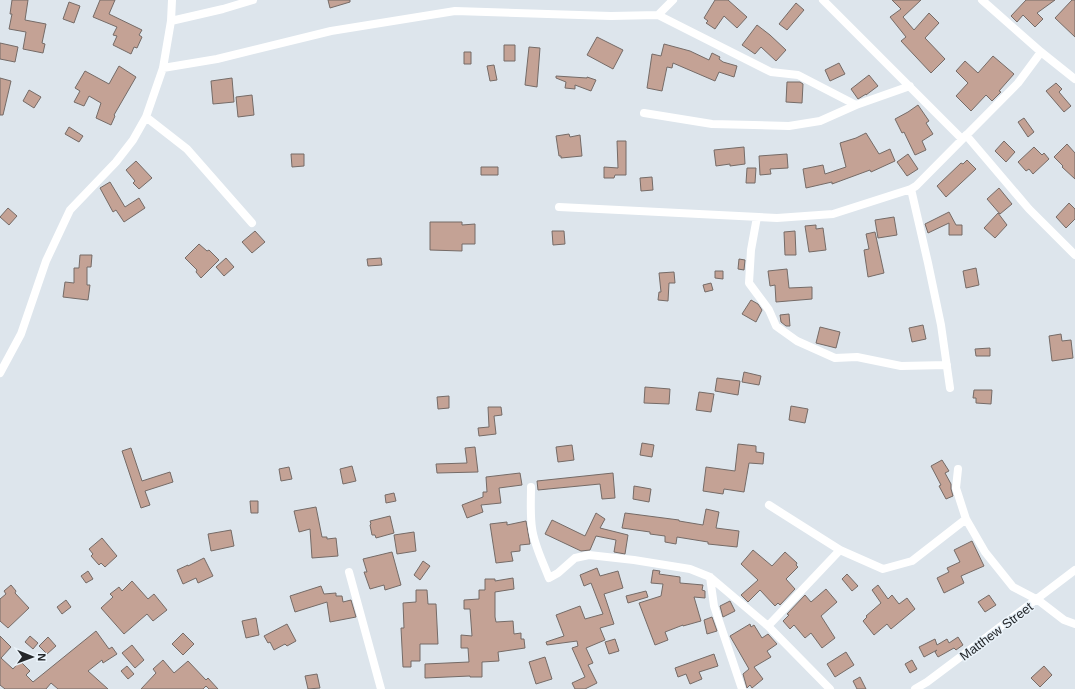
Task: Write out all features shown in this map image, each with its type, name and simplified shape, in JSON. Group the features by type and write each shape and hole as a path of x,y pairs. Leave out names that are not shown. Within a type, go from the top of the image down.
{"street":[{"path":"0,373 20,334 46,261 70,210 116,162 133,140 146,117 163,68 172,0"},
{"path":"170,22 253,0"},
{"path":"658,15 673,0"},
{"path":"823,0 964,137 1029,208 1075,255"},
{"path":"982,0 1041,52 1075,79"},
{"path":"163,68 217,59 331,31 455,11 611,16 658,15 771,72 798,75 856,105"},
{"path":"559,208 777,218 833,214 911,189 916,186 1018,83 1041,52"},
{"path":"644,112 712,124 789,126 820,121 856,105 910,86"},
{"path":"146,117 188,149 252,223"},
{"path":"911,189 941,325 950,388"},
{"path":"757,217 750,250 749,283 769,310 776,326 798,341 835,358 856,357 901,366 947,365"},
{"path":"958,469 956,488 966,519 985,552 1013,587 1038,600 1064,620 1075,624"},
{"path":"531,487 530,511 532,528 549,578 558,573 575,558 589,555 634,560 690,569 710,577 768,626 830,689"},
{"path":"769,505 840,550 883,569 912,561 966,519"},
{"path":"768,626 840,550"},
{"name":"Matthew Street","path":"915,689 929,685 1075,570"},
{"path":"349,572 381,689"},
{"path":"710,577 714,606 742,689"}],"building":[{"path":"12,0 28,0 25,20 46,24 42,43 45,44 43,53 23,49 26,32 9,29 12,14 10,14"},
{"path":"100,0 115,0 109,14 142,30 139,35 142,37 137,48 134,47 131,54 113,45 117,36 113,35 117,27 93,17"},
{"path":"328,0 350,0 350,2 330,8"},
{"path":"715,0 728,0 747,17 737,28 724,16 715,29 706,23 708,21 704,18"},
{"path":"892,0 921,0 903,17 914,30 929,13 939,23 925,38 945,59 931,73 901,41 906,37 890,17 901,9"},
{"path":"1026,0 1055,0 1037,13 1043,19 1035,27 1023,15 1017,22 1011,16"},
{"path":"1072,0 1075,0 1075,37 1055,18"},
{"path":"69,2 80,6 74,23 63,19"},
{"path":"796,3 804,10 787,30 779,24"},
{"path":"757,25 786,50 776,61 761,47 755,54 742,45"},
{"path":"597,37 623,50 613,69 587,55"},
{"path":"0,43 18,47 15,62 0,59"},
{"path":"664,44 690,51 709,60 712,53 720,57 719,59 723,62 737,66 734,77 719,72 715,81 673,63 672,68 667,67 662,91 647,88 652,54 661,56"},
{"path":"504,45 515,45 515,61 504,61"},
{"path":"529,47 540,48 537,87 525,85"},
{"path":"464,52 471,52 471,64 464,64"},
{"path":"993,56 1014,74 999,91 1001,92 992,101 986,95 971,111 956,96 968,83 956,71 965,61 978,73"},
{"path":"839,63 845,74 830,81 825,70"},
{"path":"494,65 497,80 490,81 487,66"},
{"path":"119,66 136,77 114,115 115,116 111,125 96,118 101,103 89,96 84,106 74,102 80,91 75,88 85,71 109,84"},
{"path":"869,75 878,86 858,99 851,89"},
{"path":"556,76 587,77 596,80 591,91 575,85 575,89 565,88 566,82 556,78"},
{"path":"0,78 11,81 3,115 0,115"},
{"path":"232,78 234,102 213,104 211,81"},
{"path":"787,82 800,82 803,84 802,103 786,102"},
{"path":"1056,83 1062,89 1059,92 1071,106 1064,112 1046,91"},
{"path":"29,90 41,97 34,108 23,101"},
{"path":"252,95 254,115 238,117 236,97"},
{"path":"918,105 929,121 926,123 933,134 922,141 926,150 915,155 904,132 902,133 895,119"},
{"path":"1024,118 1034,132 1028,137 1018,122"},
{"path":"69,127 83,136 79,142 65,134"},
{"path":"866,133 879,154 890,149 895,161 871,172 870,170 832,184 832,182 806,188 803,169 823,165 825,174 846,167 840,143"},
{"path":"569,134 570,137 580,135 582,156 561,158 561,156 559,156 556,136"},
{"path":"617,141 626,141 626,175 615,175 614,178 604,178 604,167 618,168"},
{"path":"1004,141 1015,152 1006,162 995,151"},
{"path":"1067,144 1075,153 1075,179 1054,157"},
{"path":"744,147 745,164 716,166 714,150"},
{"path":"1034,147 1042,155 1044,153 1049,159 1033,174 1029,169 1026,171 1018,162"},
{"path":"291,154 304,154 304,166 292,167"},
{"path":"787,154 788,168 770,169 771,174 760,175 759,156"},
{"path":"908,154 918,169 907,176 897,162"},
{"path":"967,160 976,169 946,197 937,186 961,163 963,164"},
{"path":"136,161 152,178 139,189 133,183 135,181 126,170"},
{"path":"481,167 498,167 498,175 481,175"},
{"path":"747,168 756,168 755,183 746,183"},
{"path":"652,177 653,190 641,191 640,178"},
{"path":"110,182 125,207 139,198 145,208 124,222 116,210 113,212 100,188"},
{"path":"999,188 1012,204 1000,214 987,199"},
{"path":"1069,203 1075,209 1075,219 1066,228 1056,217"},
{"path":"8,208 17,216 9,225 0,217"},
{"path":"949,212 956,225 962,225 962,235 949,235 949,223 928,233 925,224"},
{"path":"998,213 1007,225 995,238 984,228"},
{"path":"894,217 897,235 878,238 875,220"},
{"path":"430,222 462,222 462,225 475,224 475,244 462,244 462,251 430,250"},
{"path":"816,225 816,229 823,228 826,250 809,252 805,226"},
{"path":"255,231 265,242 252,253 242,242"},
{"path":"552,231 564,231 565,244 553,245"},
{"path":"795,231 796,255 785,255 784,232"},
{"path":"875,232 884,273 868,277 864,250 869,249 866,234"},
{"path":"199,244 207,251 209,250 219,260 201,278 196,272 197,270 185,258"},
{"path":"80,255 92,255 91,267 87,267 87,285 90,285 88,300 63,297 65,282 74,283 74,268 79,268"},
{"path":"226,258 234,267 224,276 216,267"},
{"path":"381,258 382,265 368,266 367,259"},
{"path":"739,259 745,260 744,270 738,269"},
{"path":"976,268 979,285 966,288 963,271"},
{"path":"787,269 789,288 812,287 812,299 776,302 775,285 770,286 768,271"},
{"path":"715,271 723,271 723,279 715,278"},
{"path":"674,272 675,283 669,283 668,301 658,300 659,292 661,292 659,273"},
{"path":"711,283 713,290 705,292 703,285"},
{"path":"751,300 758,304 762,310 756,322 742,314"},
{"path":"789,314 790,326 786,326 781,322 780,315"},
{"path":"923,325 926,339 912,342 909,328"},
{"path":"820,327 840,332 836,348 816,343"},
{"path":"1061,334 1062,341 1071,340 1073,358 1052,361 1049,336"},
{"path":"990,348 990,356 976,356 975,349"},
{"path":"744,372 761,376 759,385 742,382"},
{"path":"717,378 740,381 738,395 715,391"},
{"path":"645,387 670,389 669,404 644,403"},
{"path":"974,390 992,390 991,404 976,403 976,398 973,398"},
{"path":"699,392 714,394 711,412 696,410"},
{"path":"449,396 449,408 438,409 437,397"},
{"path":"791,406 808,409 805,423 789,420"},
{"path":"488,407 501,407 502,415 494,416 496,434 479,436 478,428 489,427"},
{"path":"642,443 654,445 652,457 640,455"},
{"path":"738,444 756,446 756,452 764,453 763,464 749,463 744,492 724,489 723,494 703,491 706,467 735,471"},
{"path":"572,445 574,460 558,462 556,447"},
{"path":"475,447 478,472 437,473 436,464 467,463 465,448"},
{"path":"131,448 142,481 170,472 173,482 145,491 150,505 141,508 122,451"},
{"path":"942,460 949,471 945,473 951,484 953,496 946,499 939,486 941,485 931,466"},
{"path":"352,466 356,481 343,484 340,469"},
{"path":"289,467 292,479 281,481 279,469"},
{"path":"520,473 522,485 499,488 501,503 481,505 483,512 467,518 462,505 483,497 483,492 487,492 486,477"},
{"path":"613,473 615,498 602,499 600,484 538,490 537,481"},
{"path":"634,486 651,489 649,502 633,499"},
{"path":"394,493 396,501 386,503 385,495"},
{"path":"250,501 258,501 258,513 251,513"},
{"path":"316,507 322,537 327,537 327,539 336,538 338,556 312,558 310,529 299,532 294,511"},
{"path":"706,509 719,512 716,528 739,531 737,547 708,544 708,542 677,537 676,544 665,542 665,536 622,528 625,513 679,520 703,525"},
{"path":"596,513 605,519 600,528 628,535 625,554 614,552 616,540 596,536 590,550 581,551 545,534 552,520 585,536"},
{"path":"390,516 394,533 376,538 375,535 372,535 370,521"},
{"path":"526,521 530,544 520,545 520,551 511,552 513,561 496,563 490,524 507,522 507,525"},
{"path":"231,530 234,546 211,551 208,534"},
{"path":"414,532 416,551 397,554 394,535"},
{"path":"102,538 117,556 105,567 101,563 99,565 91,556 93,554 89,549"},
{"path":"972,541 984,566 961,576 964,583 944,593 937,578 949,572 947,568 960,562 954,550"},
{"path":"753,550 772,566 785,552 797,563 796,565 798,567 786,579 795,589 780,605 778,603 775,606 760,590 748,602 741,595 758,580 741,564"},
{"path":"392,552 401,585 385,590 384,585 370,589 364,572 367,572 363,559"},
{"path":"204,558 213,576 198,583 196,578 183,584 177,570"},
{"path":"423,561 430,566 420,580 414,575"},
{"path":"597,568 600,576 618,571 623,588 604,594 614,624 600,628 605,640 586,648 593,663 588,665 597,683 585,689 575,689 572,683 585,677 572,648 578,646 577,641 547,645 546,642 564,636 556,615 580,606 585,619 603,614 591,583 584,586 580,575"},
{"path":"653,570 660,571 659,574 680,577 680,583 703,585 702,590 705,591 705,598 694,597 701,621 683,625 665,632 668,640 655,645 639,603 661,596 663,584 651,583"},
{"path":"88,571 93,579 86,583 81,576"},
{"path":"847,574 858,586 852,591 842,579"},
{"path":"513,578 514,589 495,592 495,617 496,622 513,621 514,634 521,633 521,639 524,639 525,648 498,652 499,661 482,662 482,677 470,676 425,678 425,664 469,662 468,648 461,648 461,635 472,636 470,609 464,609 464,600 479,599 479,590 485,590 485,579 495,579 495,581"},
{"path":"132,581 148,599 154,594 167,610 153,621 147,614 124,634 101,608 113,597 110,594 119,587 122,591"},
{"path":"11,585 16,591 15,593 29,608 8,628 0,621 0,599 6,594 4,591"},
{"path":"878,585 888,599 892,595 899,604 907,598 915,609 891,629 887,624 874,635 863,621 867,617 866,616 881,603 872,590"},
{"path":"321,586 324,594 336,593 336,596 342,596 343,602 351,600 356,617 330,622 327,602 295,612 290,596"},
{"path":"826,589 837,602 821,616 835,638 822,648 811,633 805,638 794,625 790,629 783,621 789,615 787,614 805,595 811,602"},
{"path":"416,590 427,590 428,604 436,604 438,644 420,644 420,661 411,661 411,667 403,667 401,628 404,628 403,603 416,602"},
{"path":"646,591 648,597 628,603 626,596"},
{"path":"989,595 996,605 985,612 978,602"},
{"path":"66,600 71,607 62,614 57,607"},
{"path":"730,601 735,611 723,617 720,606"},
{"path":"712,617 717,631 707,634 704,620"},
{"path":"256,618 259,635 246,638 242,621"},
{"path":"287,624 296,641 287,646 285,644 274,650 270,642 268,643 264,636"},
{"path":"750,624 751,627 754,625 762,638 768,634 777,644 767,651 771,657 754,667 763,679 752,688 750,685 747,688 743,674 749,669 730,636"},
{"path":"96,631 109,649 112,647 117,654 103,663 102,660 88,671 108,689 58,689 51,683 46,689 5,689 0,685 0,636 11,647 1,658 13,669 20,661 30,671 26,675 33,682"},
{"path":"183,633 194,644 183,655 172,644"},
{"path":"30,636 38,643 33,649 25,642"},
{"path":"48,637 56,646 47,654 39,646"},
{"path":"958,637 963,645 956,650 954,648 938,657 935,652 937,650 924,657 919,647 935,639 937,645 947,639 949,643"},
{"path":"615,639 619,651 609,654 605,642"},
{"path":"132,645 144,660 135,668 122,653"},
{"path":"846,652 854,665 835,677 827,664"},
{"path":"714,654 718,666 699,672 702,679 690,684 686,674 678,677 675,668"},
{"path":"545,657 552,679 536,684 529,662"},
{"path":"163,660 174,673 188,661 206,680 208,678 218,689 209,689 206,686 203,689 141,689 156,673 153,669"},
{"path":"912,660 917,669 910,673 905,664"},
{"path":"127,666 134,674 128,679 121,671"},
{"path":"1044,666 1052,675 1040,687 1031,678"},
{"path":"317,674 320,688 308,689 305,676"},
{"path":"860,677 866,689 857,689 853,681"}]}
